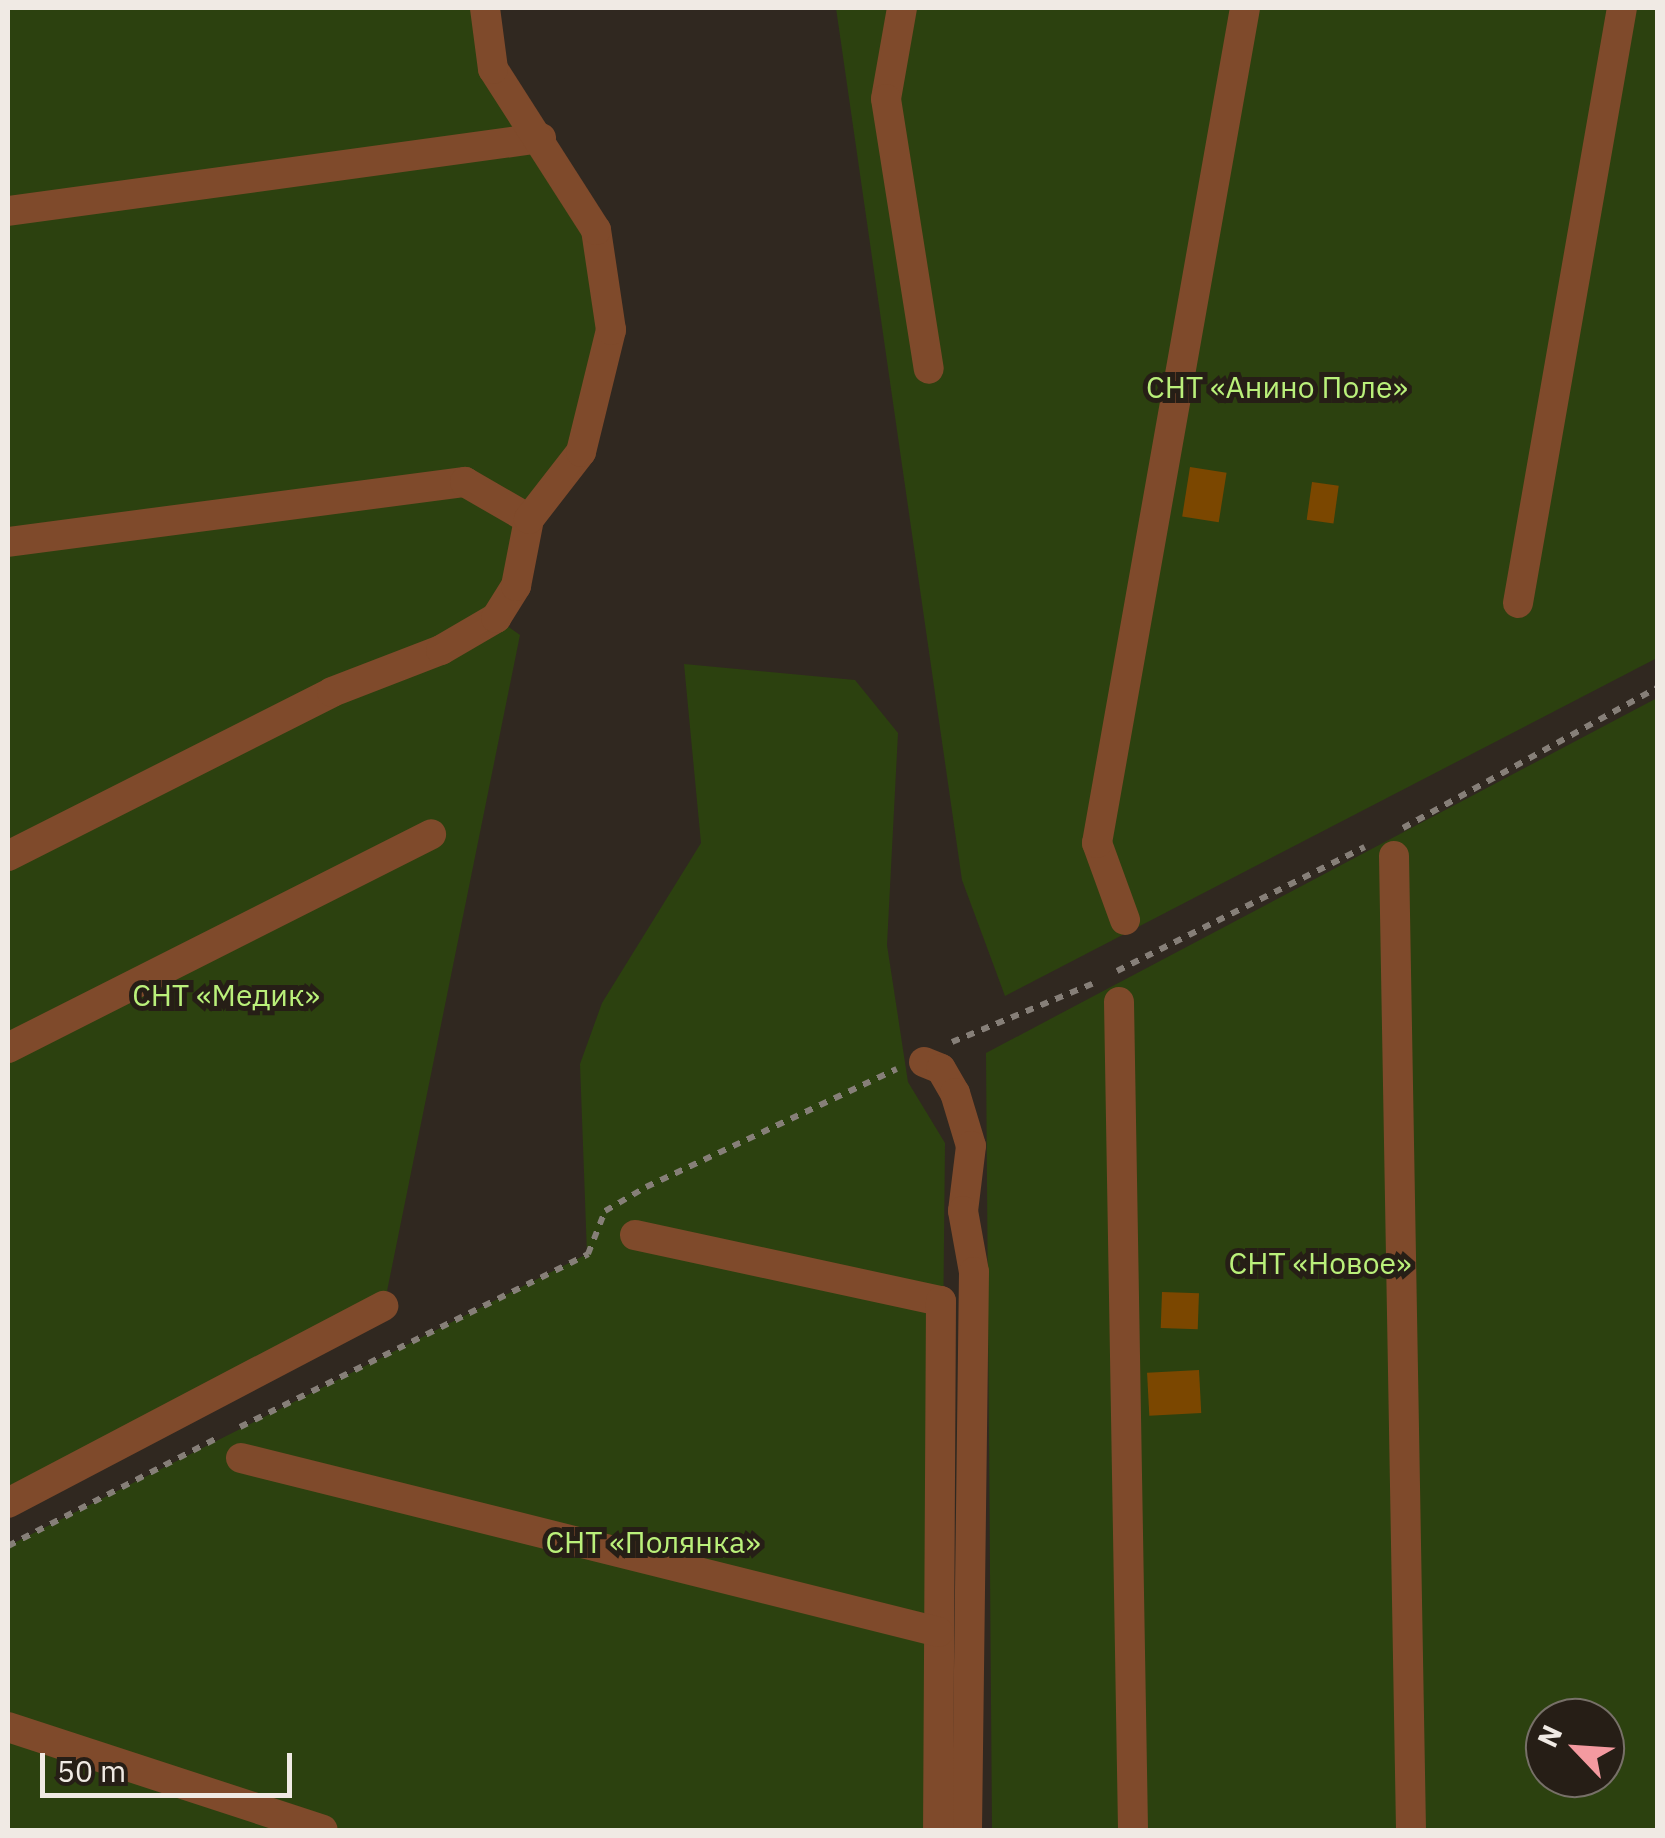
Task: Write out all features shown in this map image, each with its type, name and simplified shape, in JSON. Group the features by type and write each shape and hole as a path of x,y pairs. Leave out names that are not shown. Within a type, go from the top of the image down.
{"street":[{"path":"8,856 496,618 516,586 529,520 581,452 611,330 596,230 541,138 493,69 485,8"},
{"path":"902,8 886,100 929,369"},
{"path":"1125,920 1096,842 1245,8"},
{"path":"1518,603 1622,8"},
{"path":"8,211 541,138"},
{"path":"8,542 465,482 529,520"},
{"path":"8,1048 431,834"},
{"path":"1384,846 1411,1830"},
{"path":"1119,1002 1133,1830"},
{"path":"924,1062 941,1069 955,1092 971,1146 963,1211 974,1272 967,1830"},
{"path":"634,1234 941,1302 938,1830"},
{"path":"8,1503 384,1306"},
{"path":"240,1458 939,1632"},
{"path":"8,1727 323,1830"}],"path":[{"path":"426,1334 588,1254 604,1211 646,1187 924,1062 1384,846 1658,687"}],"green space":[{"name":"СНТ «Медик»","path":"8,8 485,8 493,69 596,230 611,330 560,487 496,618 520,635 384,1306 8,1503"},
{"name":"СНТ «Анино Поле»","path":"836,8 1657,8 1657,658 1005,996 962,880"},
{"name":"СНТ «Полянка»","path":"684,664 855,680 898,733 887,945 908,1082 945,1143 938,1830 8,1830 8,1546 587,1254 580,1064 602,1003 701,843"},
{"name":"СНТ «Новое»","path":"1657,698 1657,1830 992,1830 986,1053"}],"building":[{"path":"1190,467 1227,473 1219,522 1182,516"},
{"path":"1312,482 1339,486 1333,523 1307,520"},
{"path":"1162,1292 1199,1293 1198,1329 1161,1328"},
{"path":"1199,1370 1201,1413 1149,1416 1147,1373"}]}
